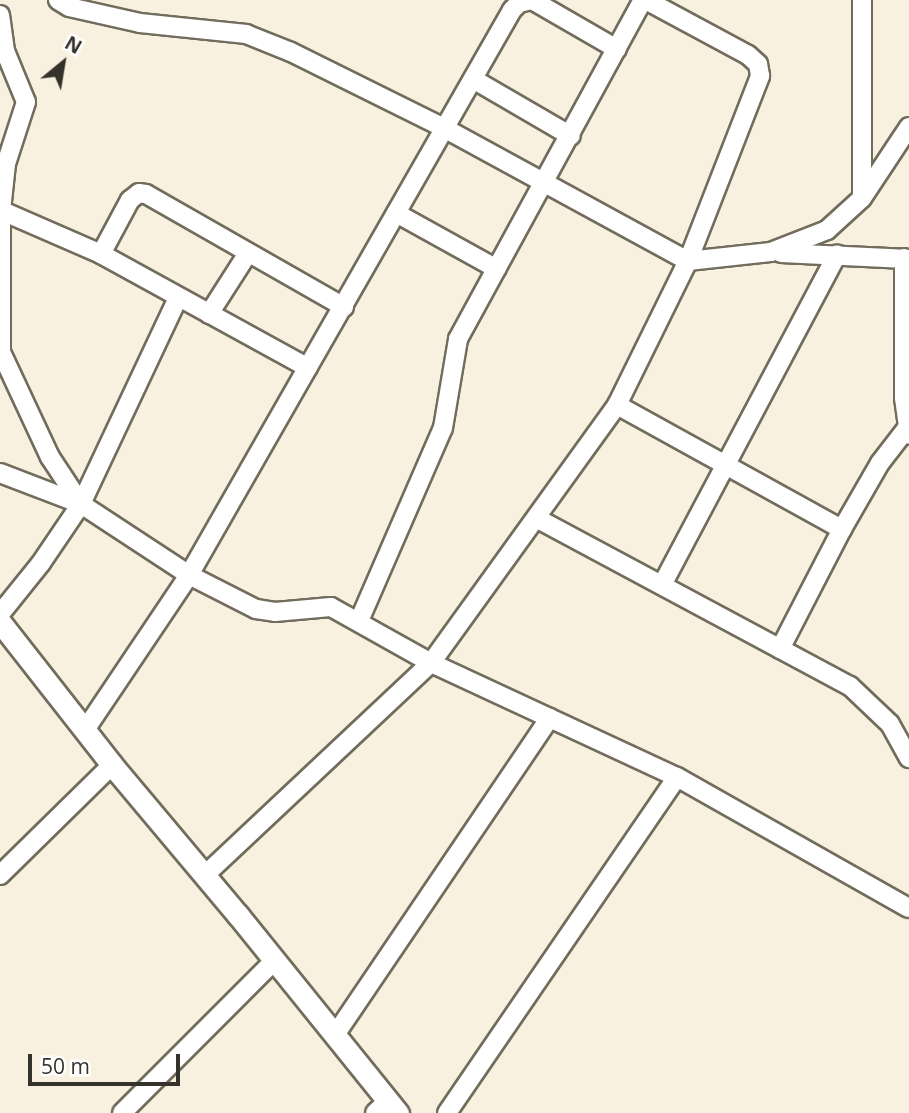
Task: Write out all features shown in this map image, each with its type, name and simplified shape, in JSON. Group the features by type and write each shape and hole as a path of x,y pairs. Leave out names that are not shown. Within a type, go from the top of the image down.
{"street":[{"path":"58,0 69,7 140,23 246,34 291,52 444,128 688,261 771,252 906,258 904,398 908,432 880,463 842,529 780,649"},
{"path":"85,730 189,575 512,10 525,0 531,0 617,50"},
{"path":"205,874 431,663 538,519 617,405 688,261 760,76 758,64 748,55 645,0 458,339 443,428 359,621"},
{"path":"862,0 862,198"},
{"path":"0,15 5,51 26,102 6,164 0,210 1,352 50,457 80,504"},
{"path":"473,79 571,136"},
{"path":"771,252 827,230 862,198 909,127"},
{"path":"101,254 130,200 139,194 151,197 344,307"},
{"path":"0,210 101,254 308,368"},
{"path":"396,213 497,269"},
{"path":"209,314 248,253"},
{"path":"662,585 837,255"},
{"path":"0,614 41,563 80,504 178,298"},
{"path":"617,405 842,529"},
{"path":"0,473 80,504 189,575 257,609 275,612 331,607 431,663 677,777 909,908"},
{"path":"538,519 865,697 890,724 909,758"},
{"path":"0,622 113,765 335,1035 387,1109"},
{"path":"335,1035 550,718"},
{"path":"0,875 113,765"},
{"path":"447,1113 677,777"},
{"path":"122,1113 275,960"}]}
